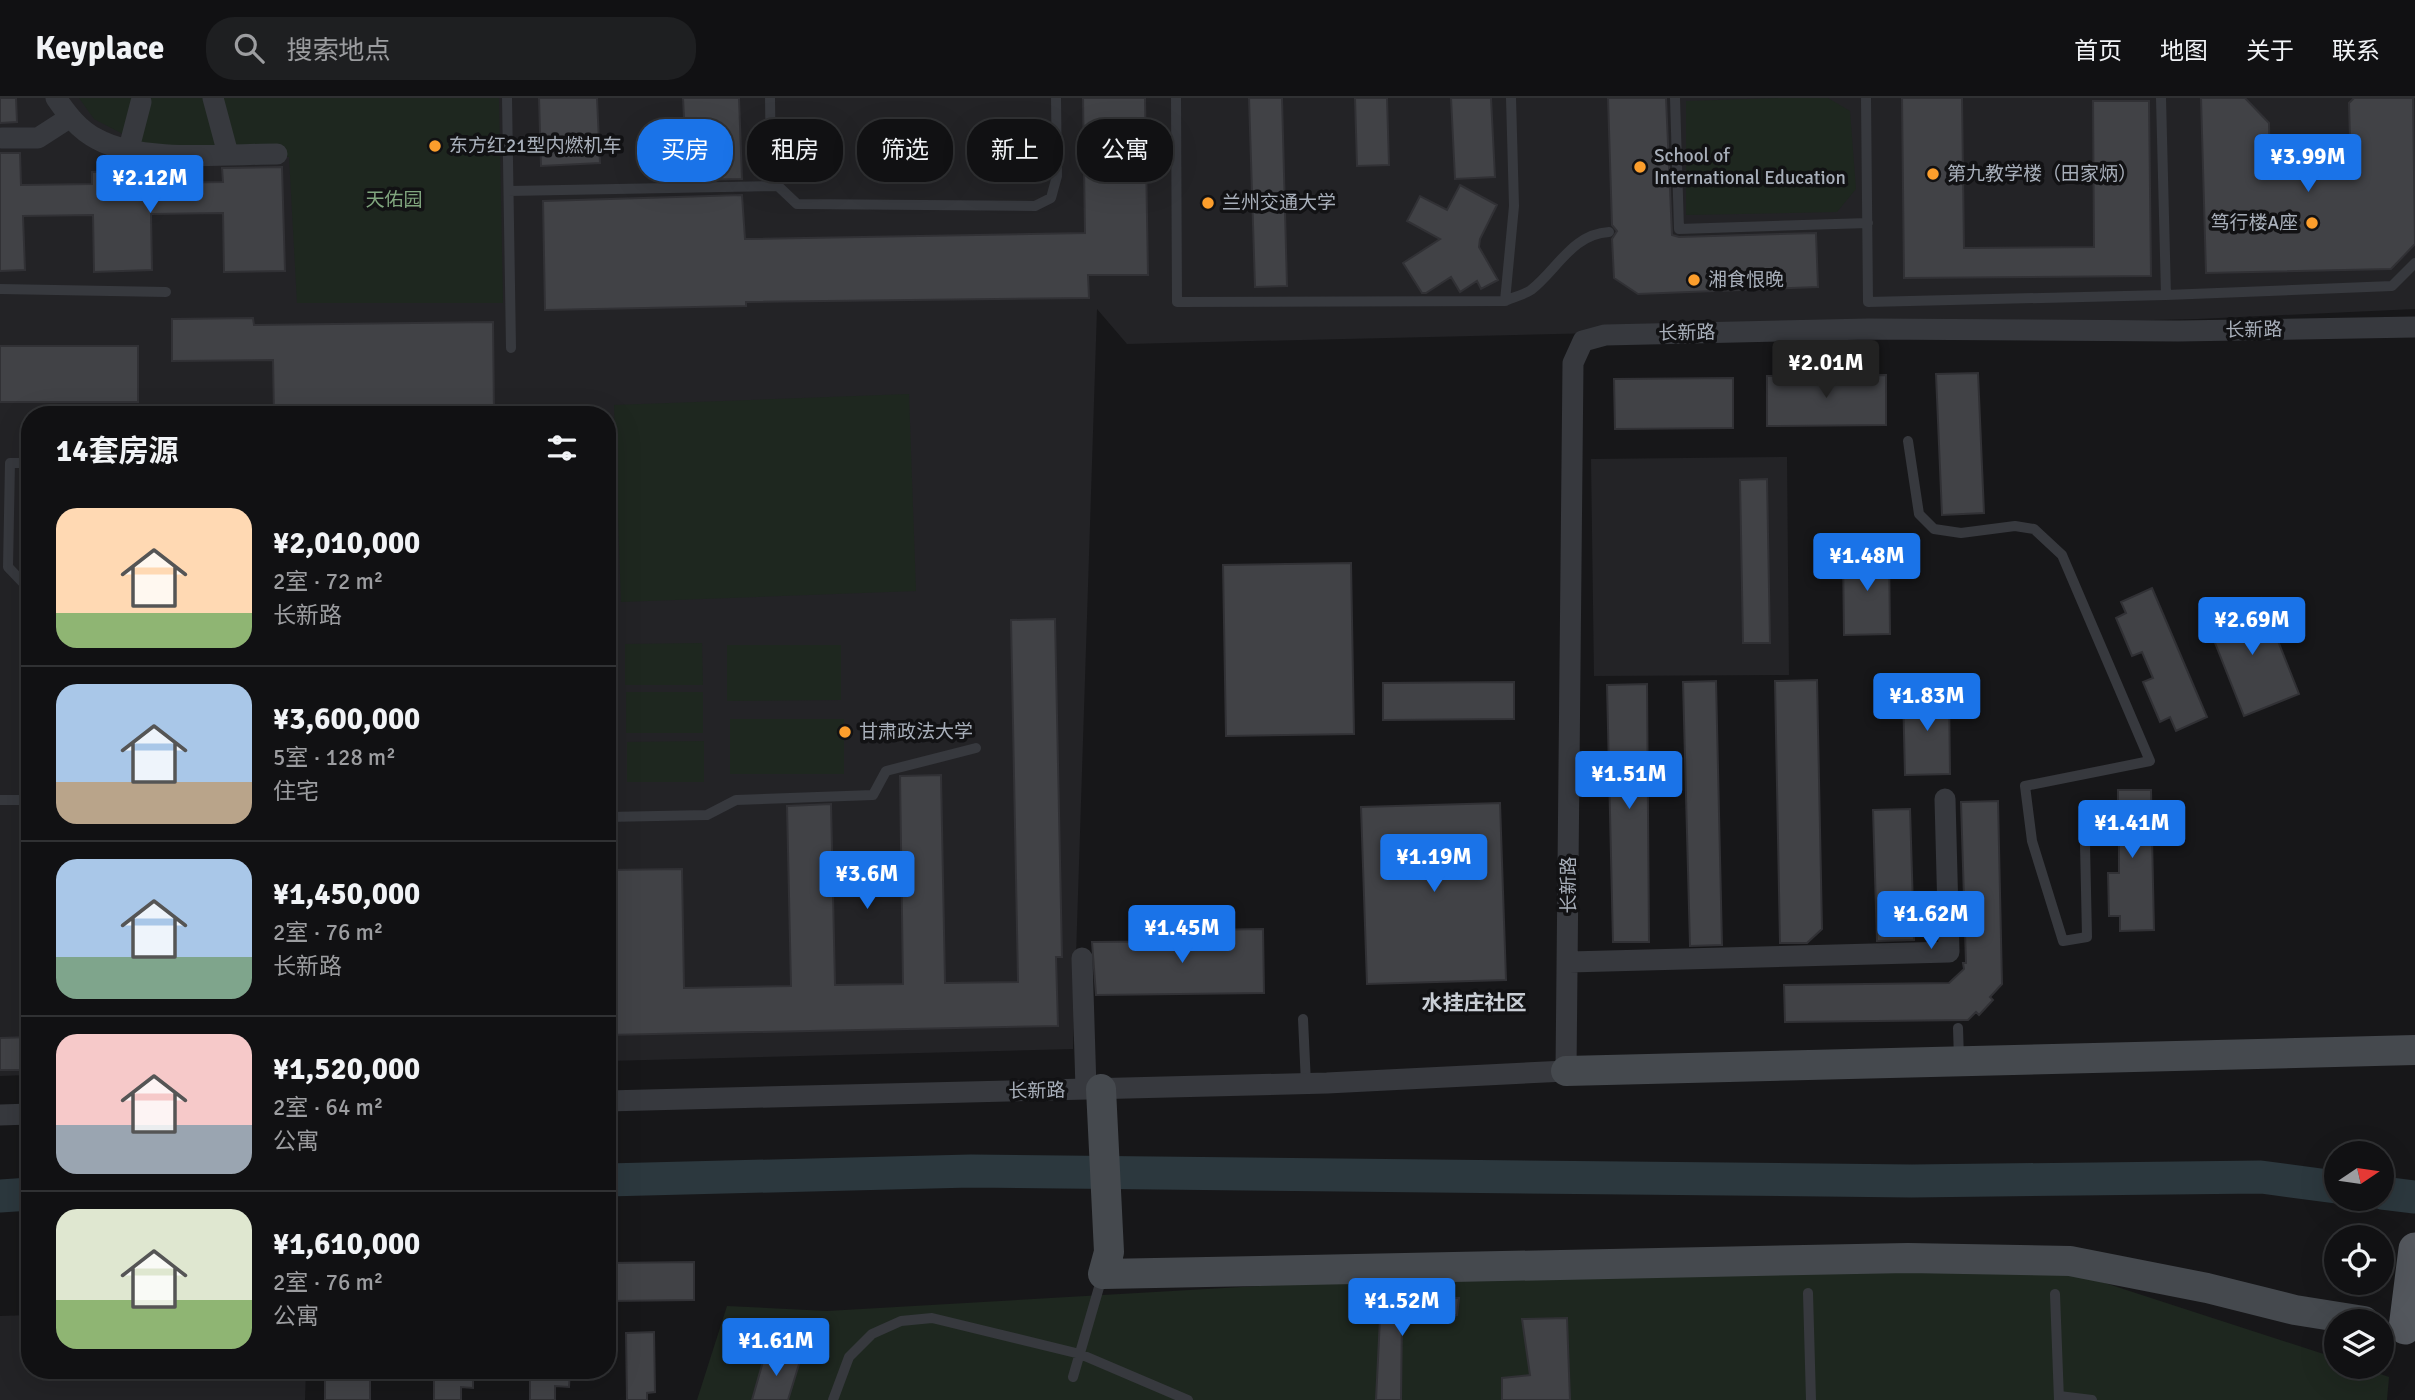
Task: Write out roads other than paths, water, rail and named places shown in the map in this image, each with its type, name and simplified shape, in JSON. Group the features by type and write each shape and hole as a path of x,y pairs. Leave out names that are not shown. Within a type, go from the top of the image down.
{"main road":[{"path":"2401,1327 2415,1249"}],"street":[{"path":"56,98 69,118 96,139 128,152 162,155 277,154"},
{"path":"212,98 228,154"},
{"path":"128,152 141,102"},
{"path":"2,138 38,138 69,118"},
{"name":"长新路","path":"616,1101 1306,1084 1566,1072 1573,363 1583,341 1605,335 1856,329 2178,331 2415,327"},
{"path":"1569,962 1949,952 1945,799"},
{"path":"1082,958 1093,1089 1104,1153 1109,1252 1103,1274 1908,1258 2070,1261 2324,1315"},
{"path":"1566,1072 2415,1051"},
{"path":"0,1115 21,1114"}],"lane":[{"path":"508,98 511,348"},
{"path":"770,98 771,170 778,186 797,204 1035,206 1051,198 1057,176 1056,98"},
{"path":"1176,98 1177,302 1505,301 1529,292 1576,243 1609,232"},
{"path":"1505,301 1514,206 1511,98"},
{"path":"1675,98 1677,229 1868,223"},
{"path":"1866,98 1868,302 2166,296 2392,286 2415,263"},
{"path":"2161,98 2166,296"},
{"path":"509,191 778,186"},
{"path":"0,289 166,292"},
{"path":"1908,441 1919,514 1934,529 1961,533 2015,526 2034,529 2062,555 2150,761 2025,786 2032,841 2063,941 2087,937 2085,844"},
{"path":"21,463 10,463 8,568 21,581"},
{"path":"616,817 707,815 736,800 873,796 886,771 976,748"},
{"path":"0,800 21,800"},
{"path":"1303,1019 1306,1084"},
{"path":"1958,1028 1959,1062"},
{"path":"1073,1377 1103,1274"},
{"path":"1808,1293 1811,1400"},
{"path":"2055,1294 2059,1398 2092,1400"},
{"path":"833,1400 849,1357 872,1334 901,1321 932,1318 1080,1354 1188,1400"}],"waterway":[{"path":"616,1180 971,1171 1912,1181 2261,1177 2324,1185"},
{"path":"2394,1194 2415,1197"},
{"path":"0,1196 21,1195"}],"place":[{"name":"东方红21型内燃机车","path":"435,146"},
{"name":"School of International Education","path":"1640,167"},
{"name":"第九教学楼（田家炳）","path":"1933,174"},
{"name":"兰州交通大学","path":"1208,203"},
{"name":"笃行楼A座","path":"2312,223"},
{"name":"湘食恨晚","path":"1694,280"},
{"name":"甘肃政法大学","path":"845,732"}],"district":[{"name":"水挂庄社区","path":"1474,1003"}],"park label":[{"name":"天佑园","path":"394,200"}]}
